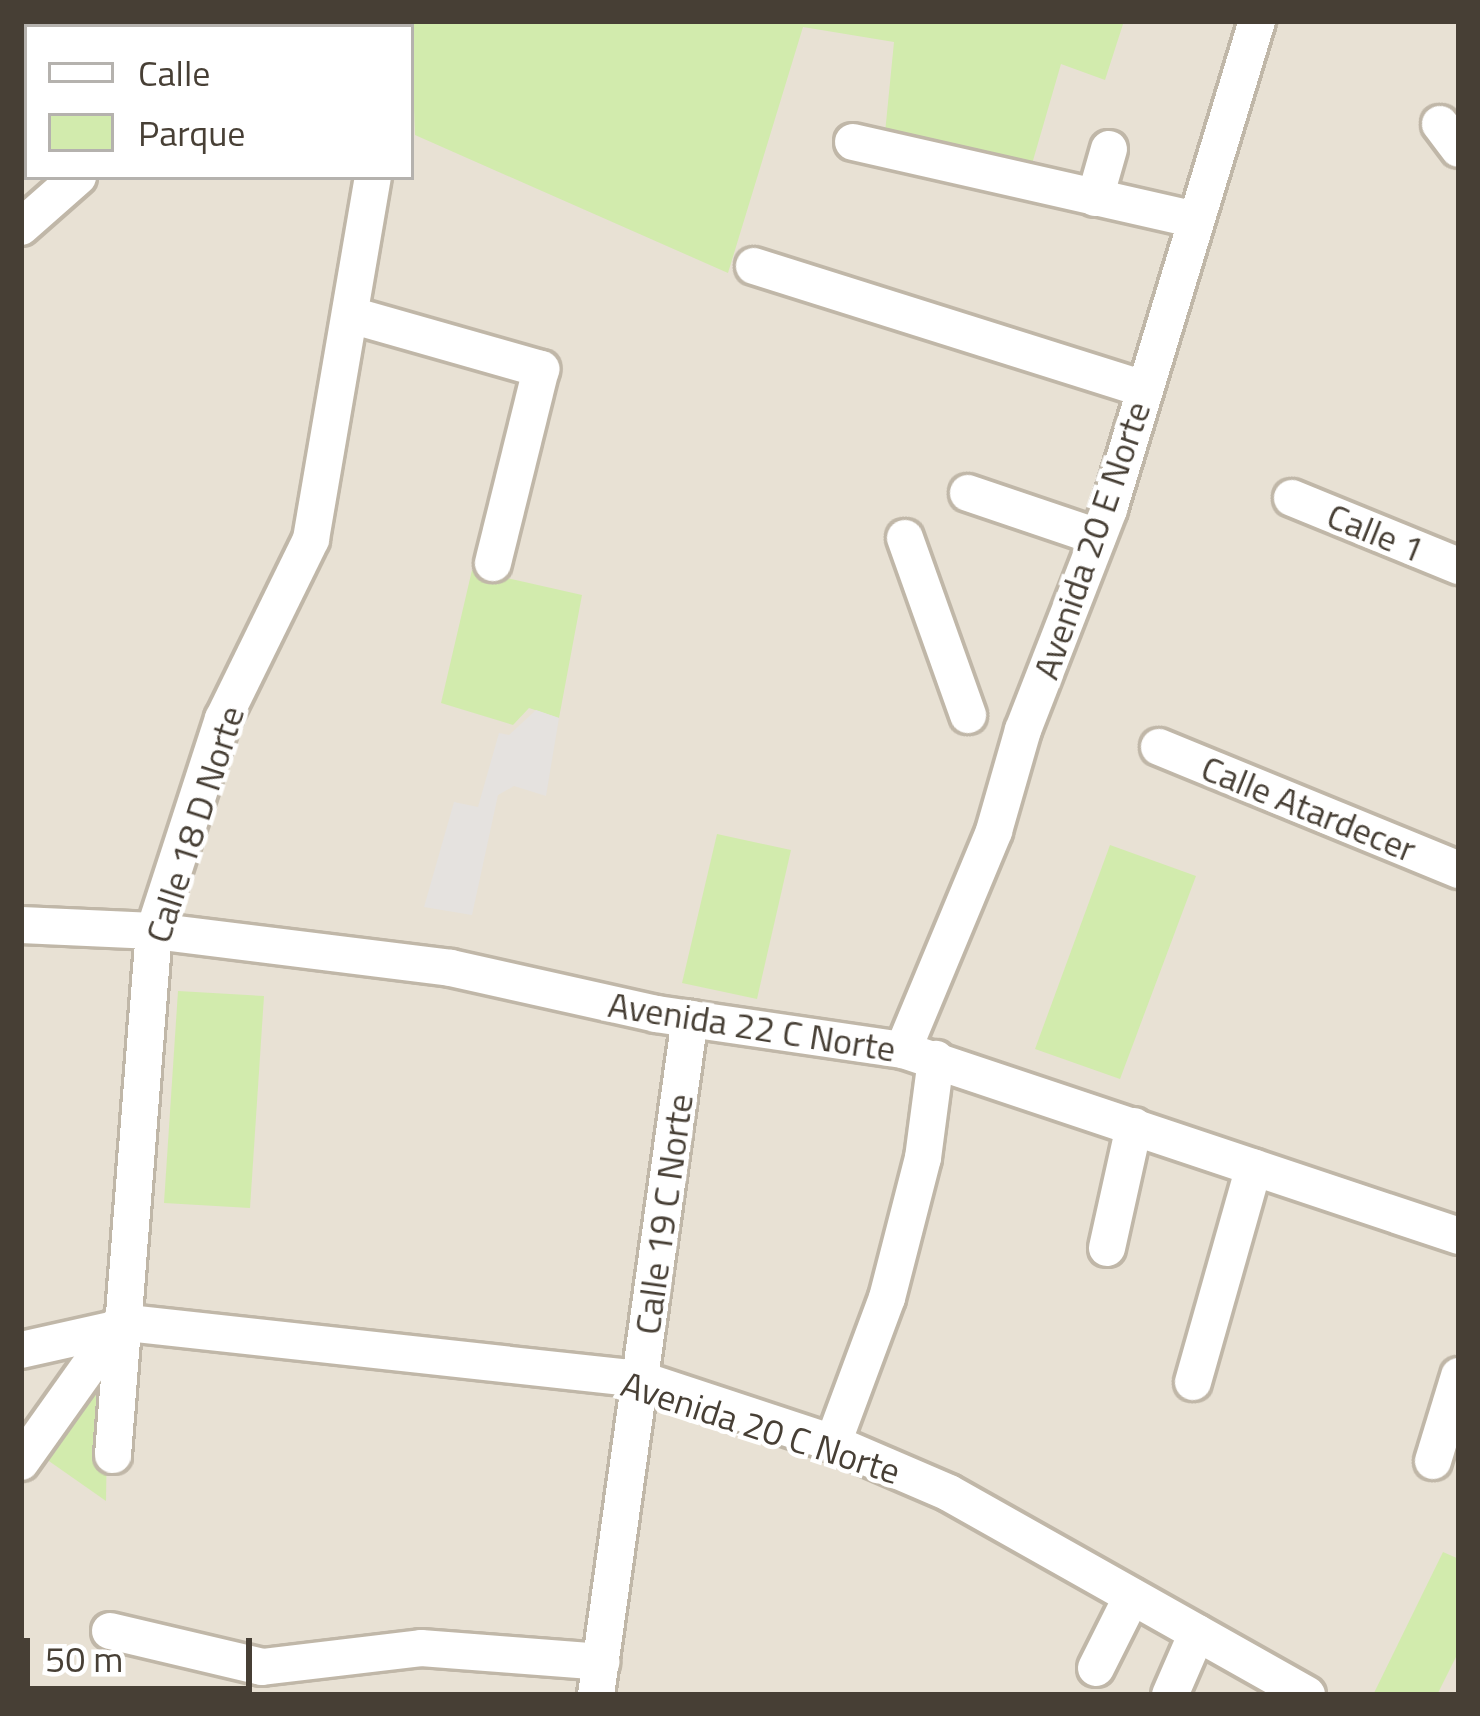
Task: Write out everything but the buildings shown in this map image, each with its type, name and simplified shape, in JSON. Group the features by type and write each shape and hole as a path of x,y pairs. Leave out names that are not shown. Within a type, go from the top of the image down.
{"street":[{"name":"Avenida 20 E Norte","path":"833,1443 887,1298 923,1158 920,1054 1023,730 1098,537 1257,21"},
{"path":"853,142 1195,220"},
{"path":"1095,198 1109,149"},
{"path":"21,227 75,180"},
{"name":"Calle 18 D Norte","path":"21,1462 118,1324 154,931 223,718 311,539 373,180"},
{"path":"754,266 1144,389"},
{"path":"351,315 541,369 493,563"},
{"path":"968,493 1098,537"},
{"name":"Calle 1","path":"1292,498 1459,566"},
{"path":"905,538 968,715"},
{"name":"Calle Atardecer","path":"1159,747 1458,866"},
{"name":"Avenida 22 C Norte","path":"21,925 154,931 451,968 690,1018 920,1054 1459,1236"},
{"name":"Calle 19 C Norte","path":"598,1678 690,1018"},
{"path":"1107,1248 1134,1126"},
{"path":"1192,1382 1254,1167"},
{"path":"113,1455 118,1324"},
{"name":"Avenida 20 C Norte","path":"21,1350 118,1324 639,1379 833,1443 949,1493 1307,1695"},
{"path":"1433,1461 1459,1376"},
{"path":"1096,1668 1132,1596"},
{"path":"110,1631 262,1667 421,1648 598,1678"},
{"path":"1170,1695 1197,1633"}],"shaded area":[{"path":"21,21 1459,21 1459,1695 21,1695"},
{"path":"536,710 559,718 546,796 514,786 498,795 472,915 424,907 454,802 478,807 499,733 509,735"}],"green space":[{"path":"21,21 210,21 24,24 24,52"},
{"path":"375,21 1124,21 1105,80 1061,64 1032,164 885,133 894,42 803,27 728,273 415,135 414,24"},
{"path":"472,570 582,595 559,718 529,708 513,725 441,703"},
{"path":"717,834 791,850 757,999 682,983"},
{"path":"1110,845 1196,876 1120,1079 1035,1049"},
{"path":"178,991 264,996 250,1208 164,1203"},
{"path":"100,1373 108,1376 106,1501 46,1459"},
{"path":"1443,1552 1459,1559 1459,1651 1437,1695 1373,1695"}]}
